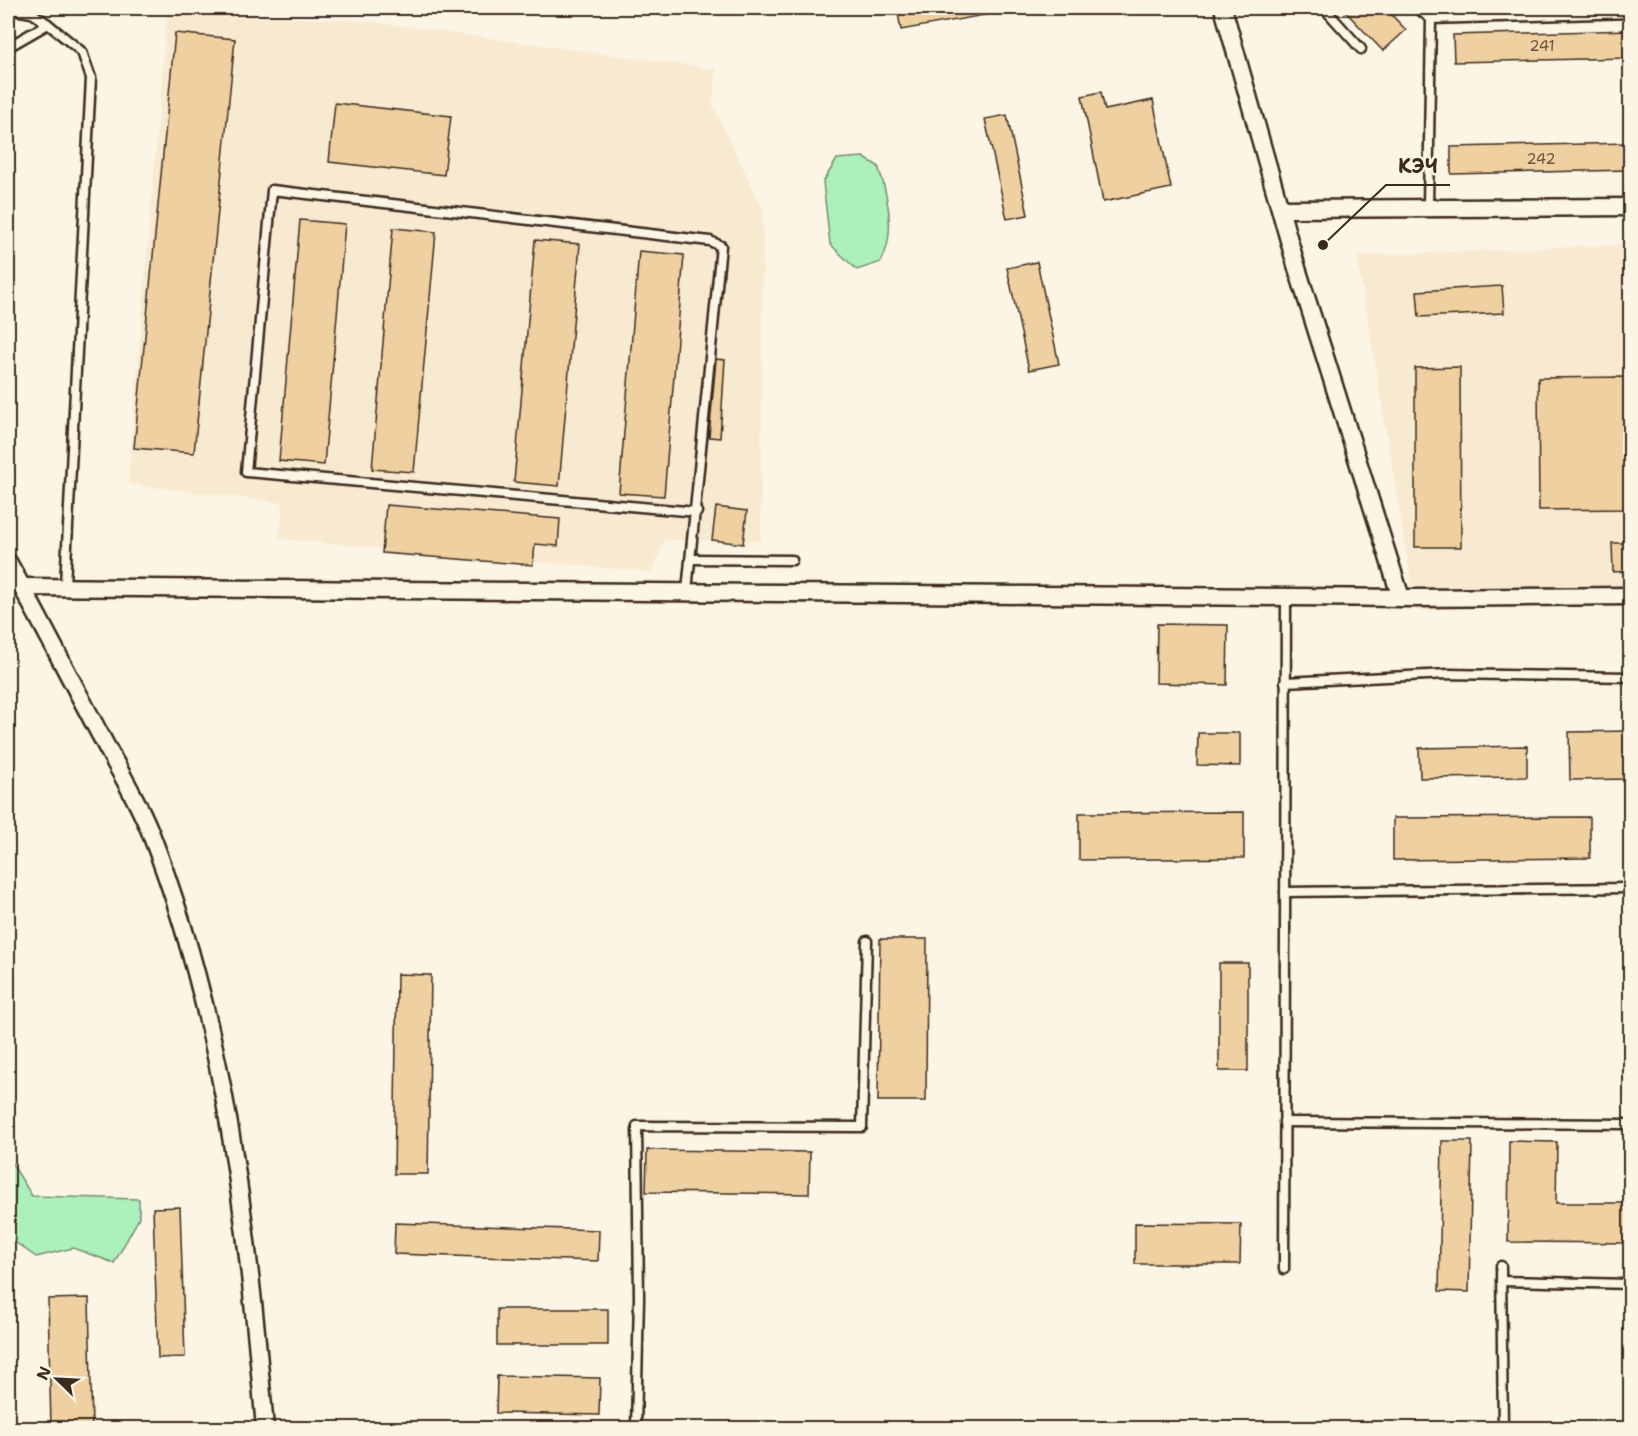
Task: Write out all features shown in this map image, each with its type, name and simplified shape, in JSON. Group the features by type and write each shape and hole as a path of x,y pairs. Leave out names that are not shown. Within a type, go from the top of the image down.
{"street":[{"path":"1223,8 1282,208 1296,265 1401,598"},
{"path":"1282,208 1630,207"},
{"path":"8,561 15,586 150,831 185,929 212,1030 226,1098 244,1229 265,1428"},
{"path":"15,586 1401,598 1630,596"}],"lane":[{"path":"1324,8 1361,49"},
{"path":"1417,8 1431,19 1630,12"},
{"path":"1428,207 1432,8"},
{"path":"8,9 32,13 82,51 91,78 65,585"},
{"path":"8,47 48,24"},
{"path":"687,591 697,512 721,246 710,241 272,190 246,472 697,512"},
{"path":"691,559 792,560"},
{"path":"1284,1269 1286,597"},
{"path":"1285,682 1448,674 1630,676"},
{"path":"1285,892 1630,888"},
{"path":"636,1428 639,1298 637,1126 862,1127 867,941"},
{"path":"1284,1122 1630,1124"},
{"path":"1501,1266 1503,1428"},
{"path":"1501,1281 1630,1284"}],"shaded area":[{"path":"167,12 366,21 716,69 713,106 763,209 761,541 665,540 652,572 279,539 283,503 128,484"},
{"path":"1630,244 1630,601 1416,611 1357,256"}],"green space":[{"path":"863,157 878,166 885,189 889,227 886,251 881,262 857,270 830,244 823,182 837,159"},
{"path":"8,1157 32,1196 139,1199 139,1218 114,1263 73,1248 36,1257 8,1237"}],"building":[{"path":"897,8 989,8 990,14 901,30"},
{"path":"1342,8 1385,8 1406,30 1383,51"},
{"path":"1630,30 1630,58 1454,62 1453,35"},
{"path":"175,33 235,39 194,453 134,448"},
{"path":"1101,92 1105,110 1153,100 1171,188 1103,202 1082,96"},
{"path":"335,103 451,116 444,175 329,162"},
{"path":"1007,115 1028,215 1007,219 985,119"},
{"path":"1630,143 1630,170 1451,174 1451,147"},
{"path":"300,220 345,224 324,465 279,461"},
{"path":"393,228 436,232 414,472 372,469"},
{"path":"535,240 580,244 559,486 514,482"},
{"path":"639,251 684,255 664,496 619,493"},
{"path":"1037,262 1059,364 1029,370 1007,268"},
{"path":"1502,286 1504,313 1419,317 1417,291"},
{"path":"716,359 725,360 720,438 709,437"},
{"path":"1460,367 1461,547 1415,547 1415,368"},
{"path":"1626,377 1628,509 1539,510 1538,378"},
{"path":"386,505 560,519 558,546 535,544 533,565 382,553"},
{"path":"716,507 747,511 743,544 712,540"},
{"path":"1612,543 1630,543 1630,571 1613,572"},
{"path":"1157,624 1228,625 1227,685 1156,683"},
{"path":"1630,731 1630,779 1570,780 1569,732"},
{"path":"1198,733 1240,733 1240,766 1197,765"},
{"path":"1527,746 1527,777 1420,778 1419,748"},
{"path":"1244,812 1244,858 1079,860 1079,813"},
{"path":"1590,817 1590,858 1393,860 1393,818"},
{"path":"880,939 927,939 926,1101 878,1101"},
{"path":"1219,963 1248,963 1248,1071 1219,1071"},
{"path":"397,974 431,975 428,1174 394,1174"},
{"path":"1442,1141 1472,1141 1469,1292 1439,1291"},
{"path":"1509,1141 1557,1142 1556,1203 1630,1203 1630,1243 1508,1242"},
{"path":"647,1150 810,1152 809,1194 646,1192"},
{"path":"180,1207 185,1357 158,1358 153,1208"},
{"path":"395,1223 599,1230 598,1261 394,1254"},
{"path":"1135,1223 1241,1224 1240,1264 1135,1264"},
{"path":"89,1298 92,1428 51,1428 48,1299"},
{"path":"497,1309 608,1309 608,1345 497,1345"},
{"path":"497,1376 600,1378 599,1415 496,1413"}],"place":[{"name":"КЭЧ","path":"1323,245"}]}
